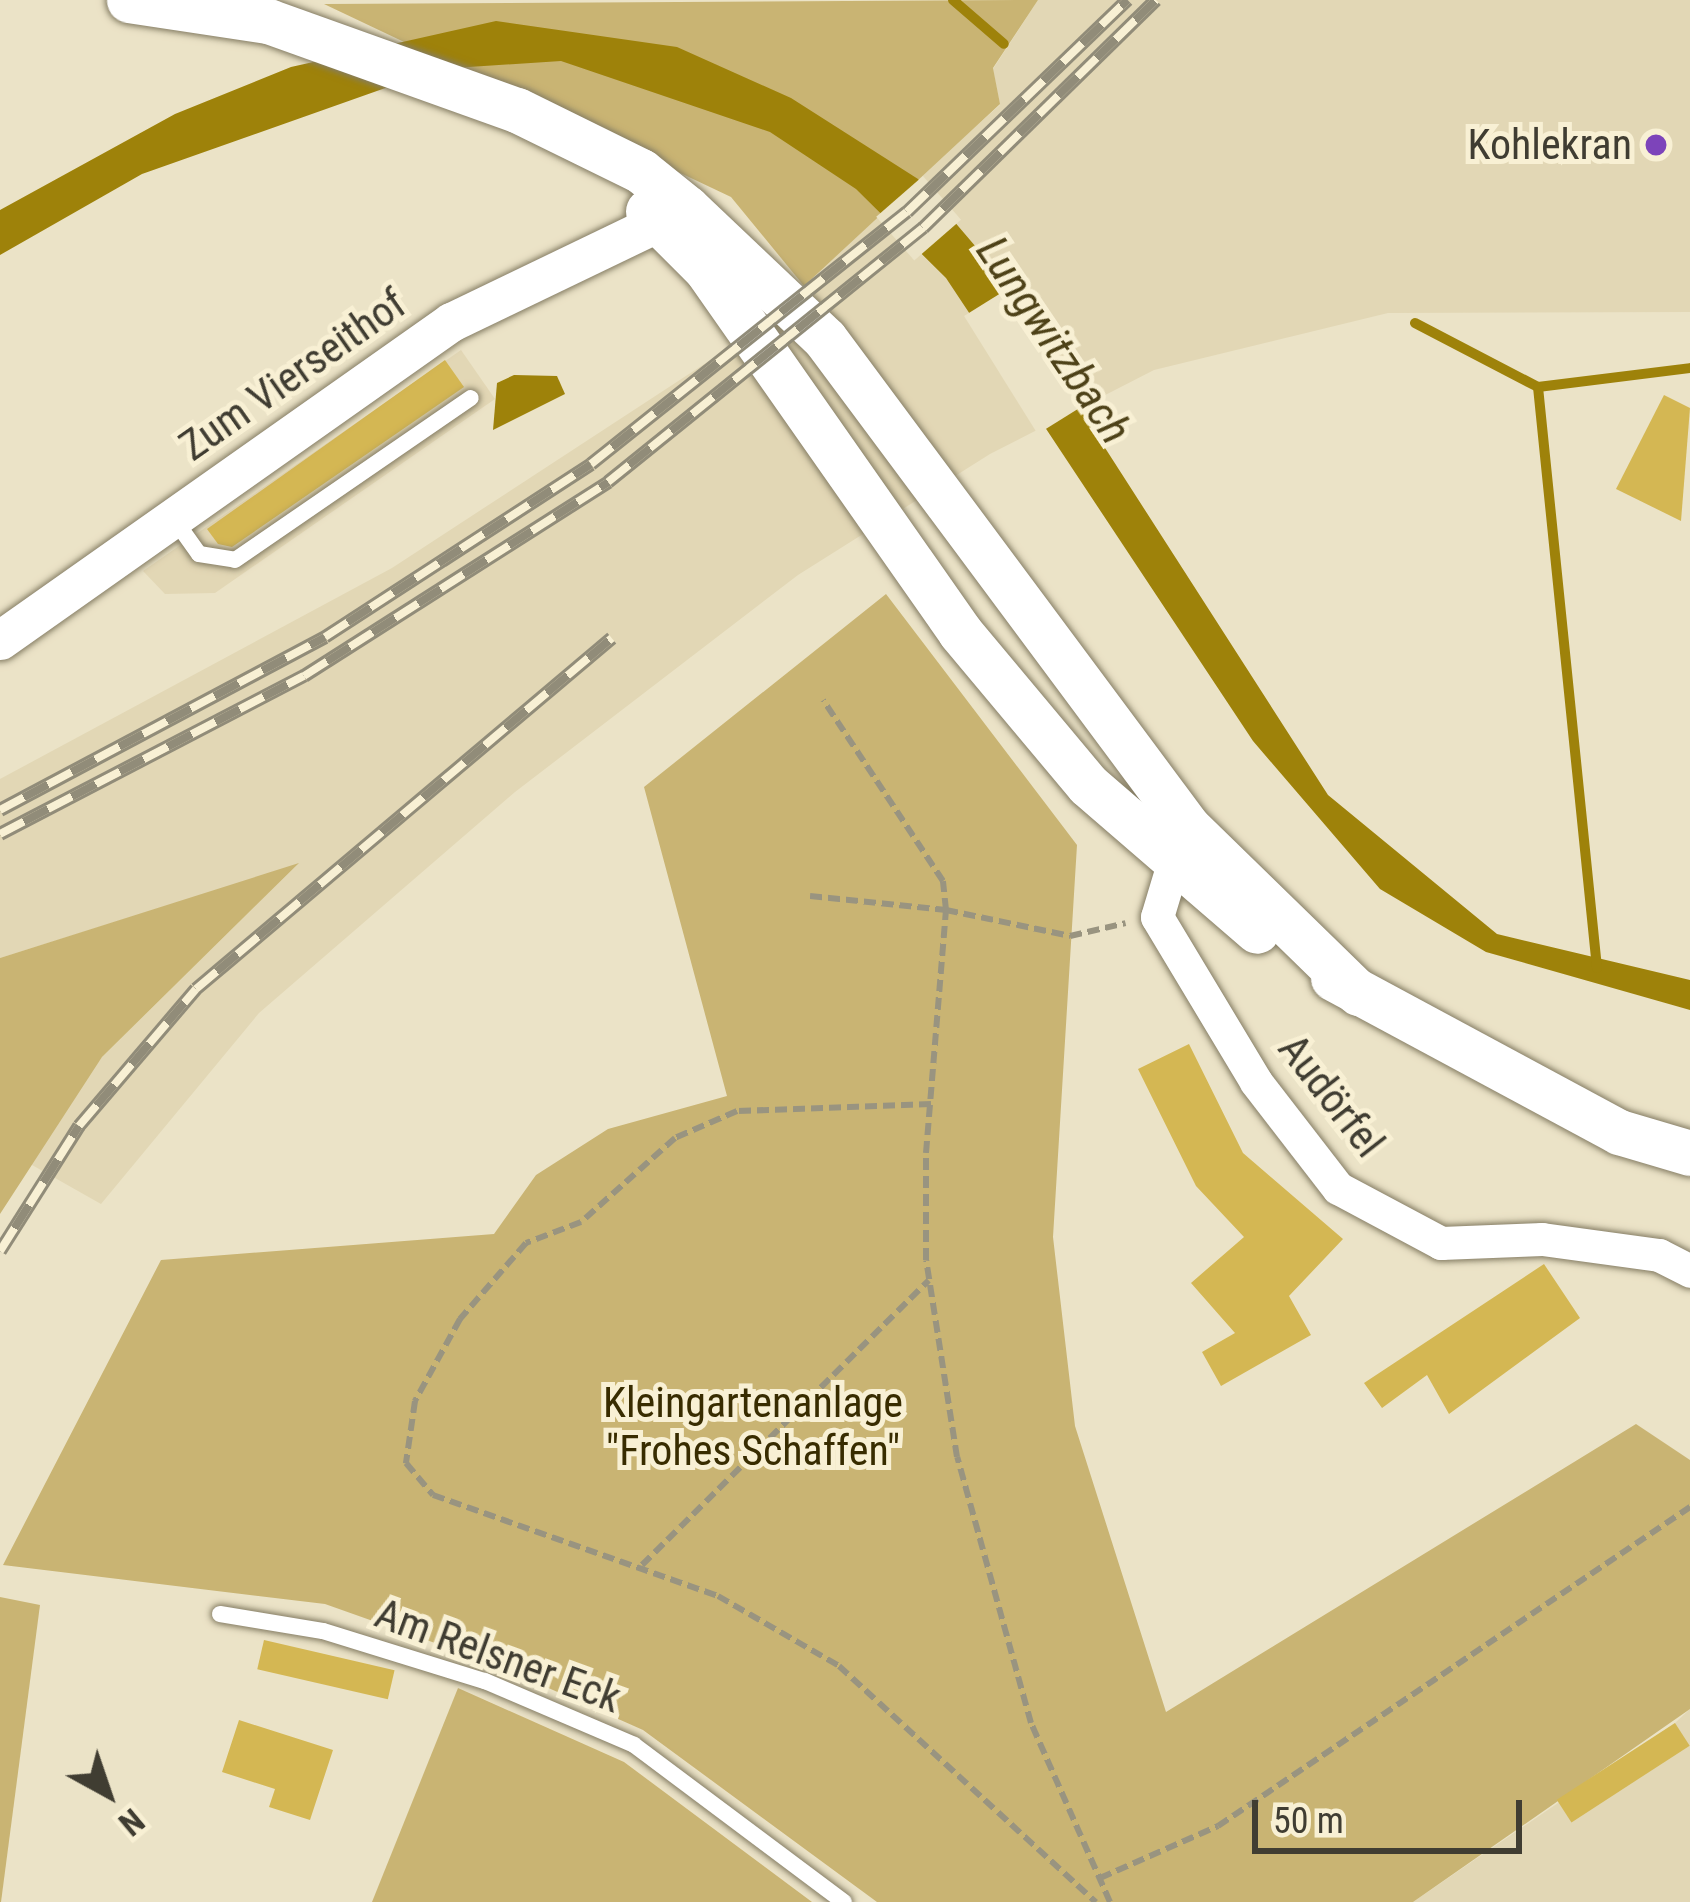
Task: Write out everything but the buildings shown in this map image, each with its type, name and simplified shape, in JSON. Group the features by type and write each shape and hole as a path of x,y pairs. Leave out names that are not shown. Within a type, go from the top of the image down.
{"main road":[{"path":"129,0 272,10 314,36 563,131 675,217 825,339 1188,827 1358,993"},
{"path":"675,217 960,632 1172,867 1358,993 1619,1132 1690,1154"}],"street":[{"name":"Zum Vierseithof","path":"0,640 451,322 675,217"},
{"path":"1157,917 1172,867"},
{"name":"Audörfel","path":"1157,917 1256,1082 1339,1188 1441,1244 1542,1239 1658,1255 1690,1271"}],"lane":[{"path":"173,518 200,554 235,560 471,398"},
{"name":"Am Relsner Eck","path":"220,1614 323,1631 484,1681 634,1745 844,1902"}],"path":[{"path":"823,700 943,880 946,910 931,1104 930,1279 957,1457 1031,1724 1110,1902"},
{"path":"810,896 946,910 1070,936 1157,917"},
{"path":"931,1104 737,1111 675,1138 581,1222 526,1243 460,1318 415,1401 406,1462 434,1495 642,1565 839,1666 1096,1902"},
{"path":"642,1565 930,1279"},
{"path":"1100,1878 1218,1826 1690,1507"}],"shaded area":[{"path":"1038,0 1690,0 1690,312 1388,313 1154,370 990,454 798,575 515,792 259,1013 101,1204 25,1161 102,1057 297,865 0,958 0,779 392,568 715,357 1000,105 993,69"},
{"path":"496,21 677,47 791,98 918,179 976,247 1328,795 1497,934 1690,980 1690,1010 1486,952 1380,889 1253,741 946,278 856,189 770,132 561,61 439,69 142,174 0,255 0,210 175,114 291,67"},
{"path":"461,350 495,399 215,593 165,594 143,571"},
{"path":"514,375 557,376 565,394 493,430 497,383"},
{"path":"1690,1709 1690,1902 1413,1902 1675,1723"}],"green space":[{"path":"1038,0 993,68 1000,104 804,286 731,197 324,4"},
{"name":"Kleingartenanlage \"Frohes Schaffen\"","path":"886,594 1077,845 1053,1237 1075,1426 1166,1712 1636,1424 1690,1460 1690,1709 1413,1902 877,1902 643,1730 497,1665 325,1604 3,1565 161,1260 494,1234 536,1175 608,1129 727,1096 644,787"},
{"path":"299,863 102,1057 0,1214 0,958"},
{"path":"0,1597 40,1605 1,1902 0,1902"},
{"path":"458,1688 624,1762 812,1902 372,1902"}],"pier":[{"path":"923,176 961,220 914,260 876,217"},
{"path":"1009,288 1083,406 1038,434 964,316"}],"waterway":[{"path":"953,0 1004,44"},
{"path":"1415,323 1538,387 1690,368"},
{"path":"1538,387 1597,968"}],"railway":[{"path":"0,810 325,637 591,464 907,212 1127,0"},
{"path":"0,834 304,676 608,482 923,228 1156,0"},
{"path":"0,1251 79,1126 196,989 612,638"}],"place":[{"name":"Kohlekran","path":"1656,145"}],"water label":[{"name":"Lungwitzbach","path":"1054,340"}]}
